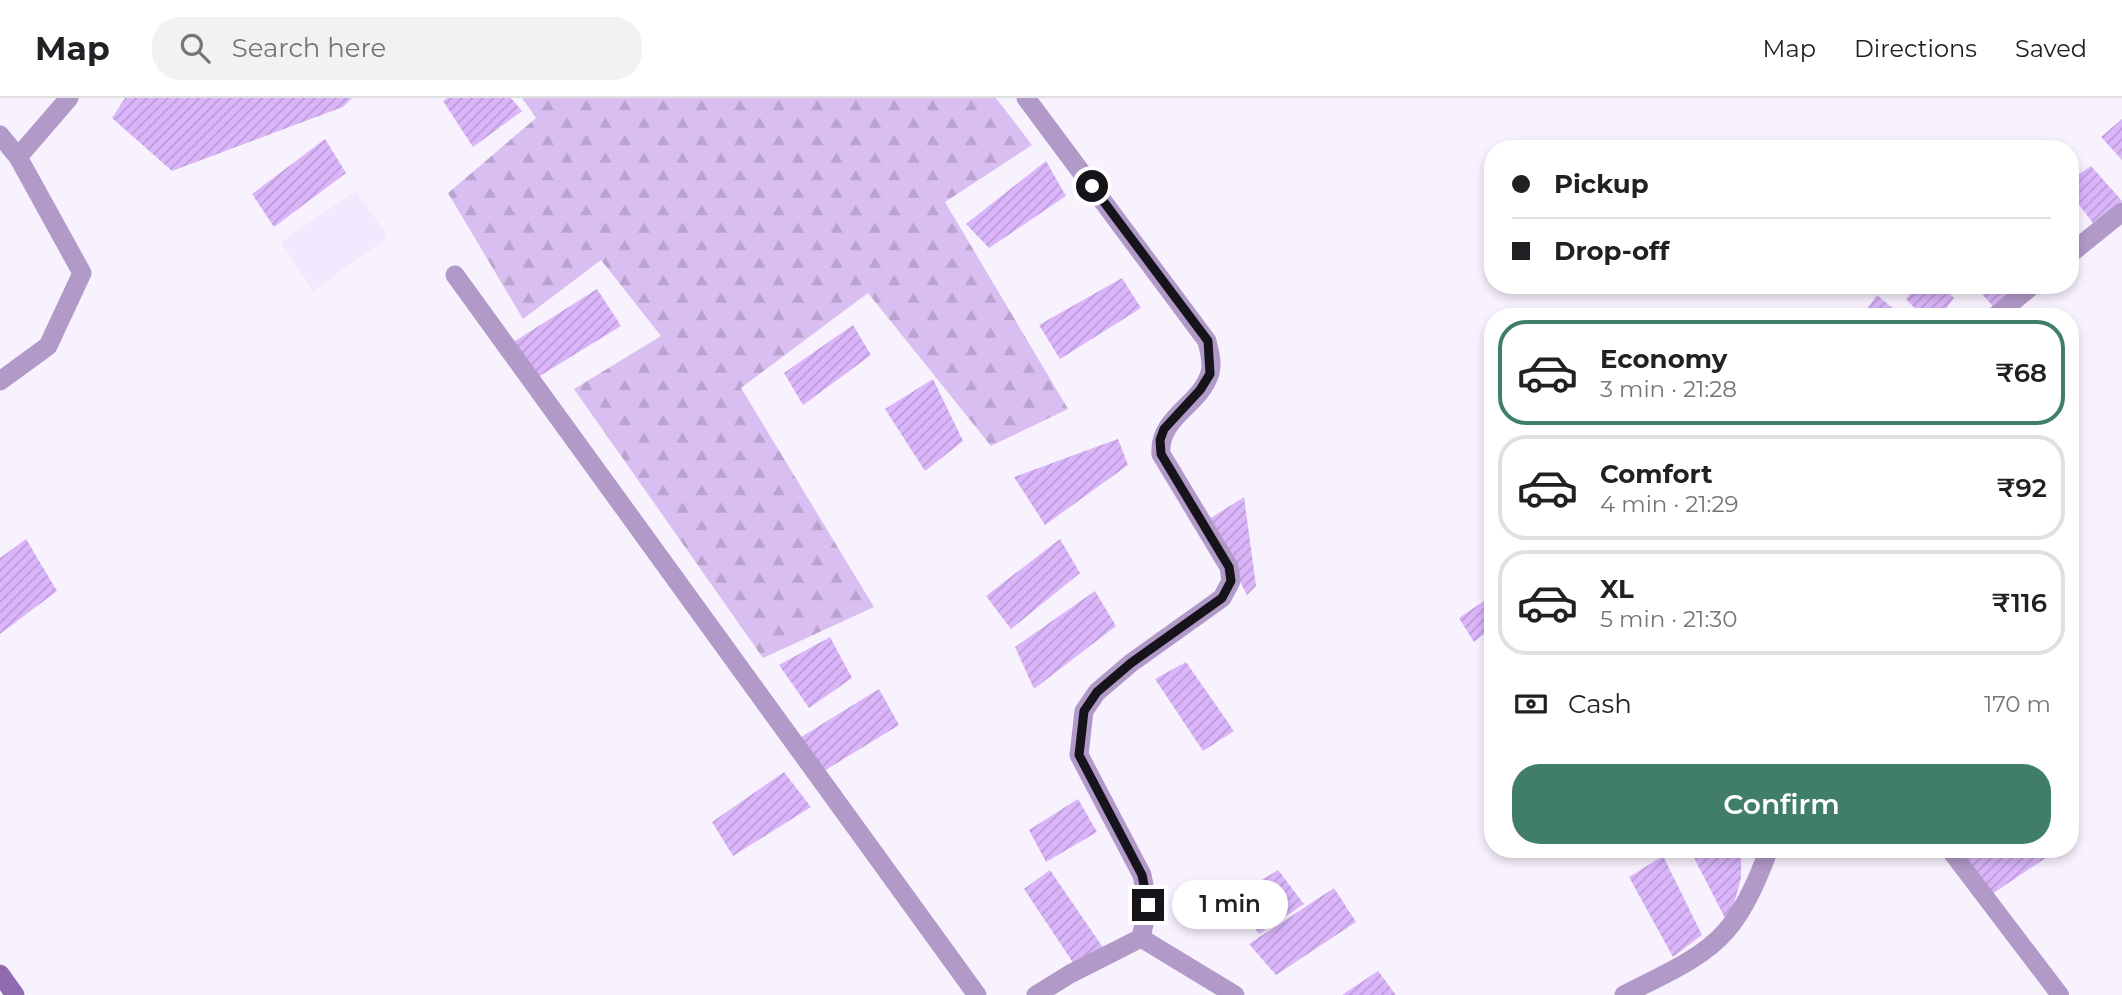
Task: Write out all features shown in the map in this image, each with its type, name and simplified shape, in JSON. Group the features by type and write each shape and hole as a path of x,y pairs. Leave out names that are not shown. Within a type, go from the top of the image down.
{"main road":[{"path":"0,974 15,995"}],"street":[{"path":"18,157 69,98"},
{"path":"1026,98 1208,341 1211,359 1210,374 1200,390 1164,429 1160,440 1161,454 1229,567 1231,581 1222,598 1131,663 1097,692 1084,711 1079,755 1142,875 1148,905 1142,938"},
{"path":"0,135 18,157 82,272 48,346 0,381"},
{"path":"2079,247 2122,212"},
{"path":"455,275 977,995"},
{"path":"2005,308 2022,294"},
{"path":"1624,995 1686,962 1726,931 1756,881 1765,858"},
{"path":"1036,995 1070,974 1142,938"},
{"path":"1142,938 1235,995"}],"lane":[{"path":"1956,858 2060,995"}],"shaded area":[{"path":"356,191 388,237 313,291 281,242"}],"green space":[{"path":"522,98 996,98 1032,145 945,202 1068,409 991,446 868,293 741,388 874,607 763,658 574,389 661,336 601,260 523,319 448,193 536,118"}],"building":[{"path":"125,98 352,98 343,107 172,171 112,118"},
{"path":"448,98 511,98 522,111 473,147 443,101"},
{"path":"2122,119 2122,160 2101,137"},
{"path":"325,139 346,173 274,227 252,194"},
{"path":"1046,161 1066,196 989,248 966,224"},
{"path":"2091,166 2122,201 2096,227 2079,205 2079,174"},
{"path":"1122,278 1141,308 1060,359 1039,325"},
{"path":"597,289 621,326 538,377 512,343"},
{"path":"1910,294 1950,294 1954,298 1947,308 1914,308 1906,299"},
{"path":"1982,294 2017,294 2000,308 1994,308"},
{"path":"1877,295 1892,308 1868,308"},
{"path":"853,325 871,355 803,405 784,373"},
{"path":"933,379 963,441 925,471 885,409"},
{"path":"1118,439 1128,465 1045,525 1014,477"},
{"path":"1244,497 1256,586 1247,595 1208,520"},
{"path":"26,539 57,591 0,634 0,558"},
{"path":"1060,539 1080,573 1011,629 986,596"},
{"path":"1095,591 1116,626 1034,689 1015,647"},
{"path":"1484,601 1484,634 1474,642 1459,618"},
{"path":"830,637 852,678 809,708 779,665"},
{"path":"1186,662 1234,731 1203,751 1155,679"},
{"path":"879,689 899,725 824,771 798,739"},
{"path":"784,772 811,807 733,856 712,822"},
{"path":"1078,799 1097,832 1046,862 1029,830"},
{"path":"1664,858 1702,935 1673,957 1629,877"},
{"path":"1694,858 1741,858 1741,878 1732,911 1725,918"},
{"path":"1967,858 2046,858 1992,894"},
{"path":"1050,870 1104,949 1076,967 1024,889"},
{"path":"1278,870 1304,904 1259,934 1233,898"},
{"path":"1334,888 1356,922 1276,975 1249,944"},
{"path":"1378,971 1396,995 1342,995"}],"route":[{"path":"1092,186 1208,341 1210,374 1200,390 1164,429 1160,440 1161,454 1229,567 1231,581 1222,598 1131,663 1097,692 1084,711 1079,755 1142,875 1148,905"}]}
